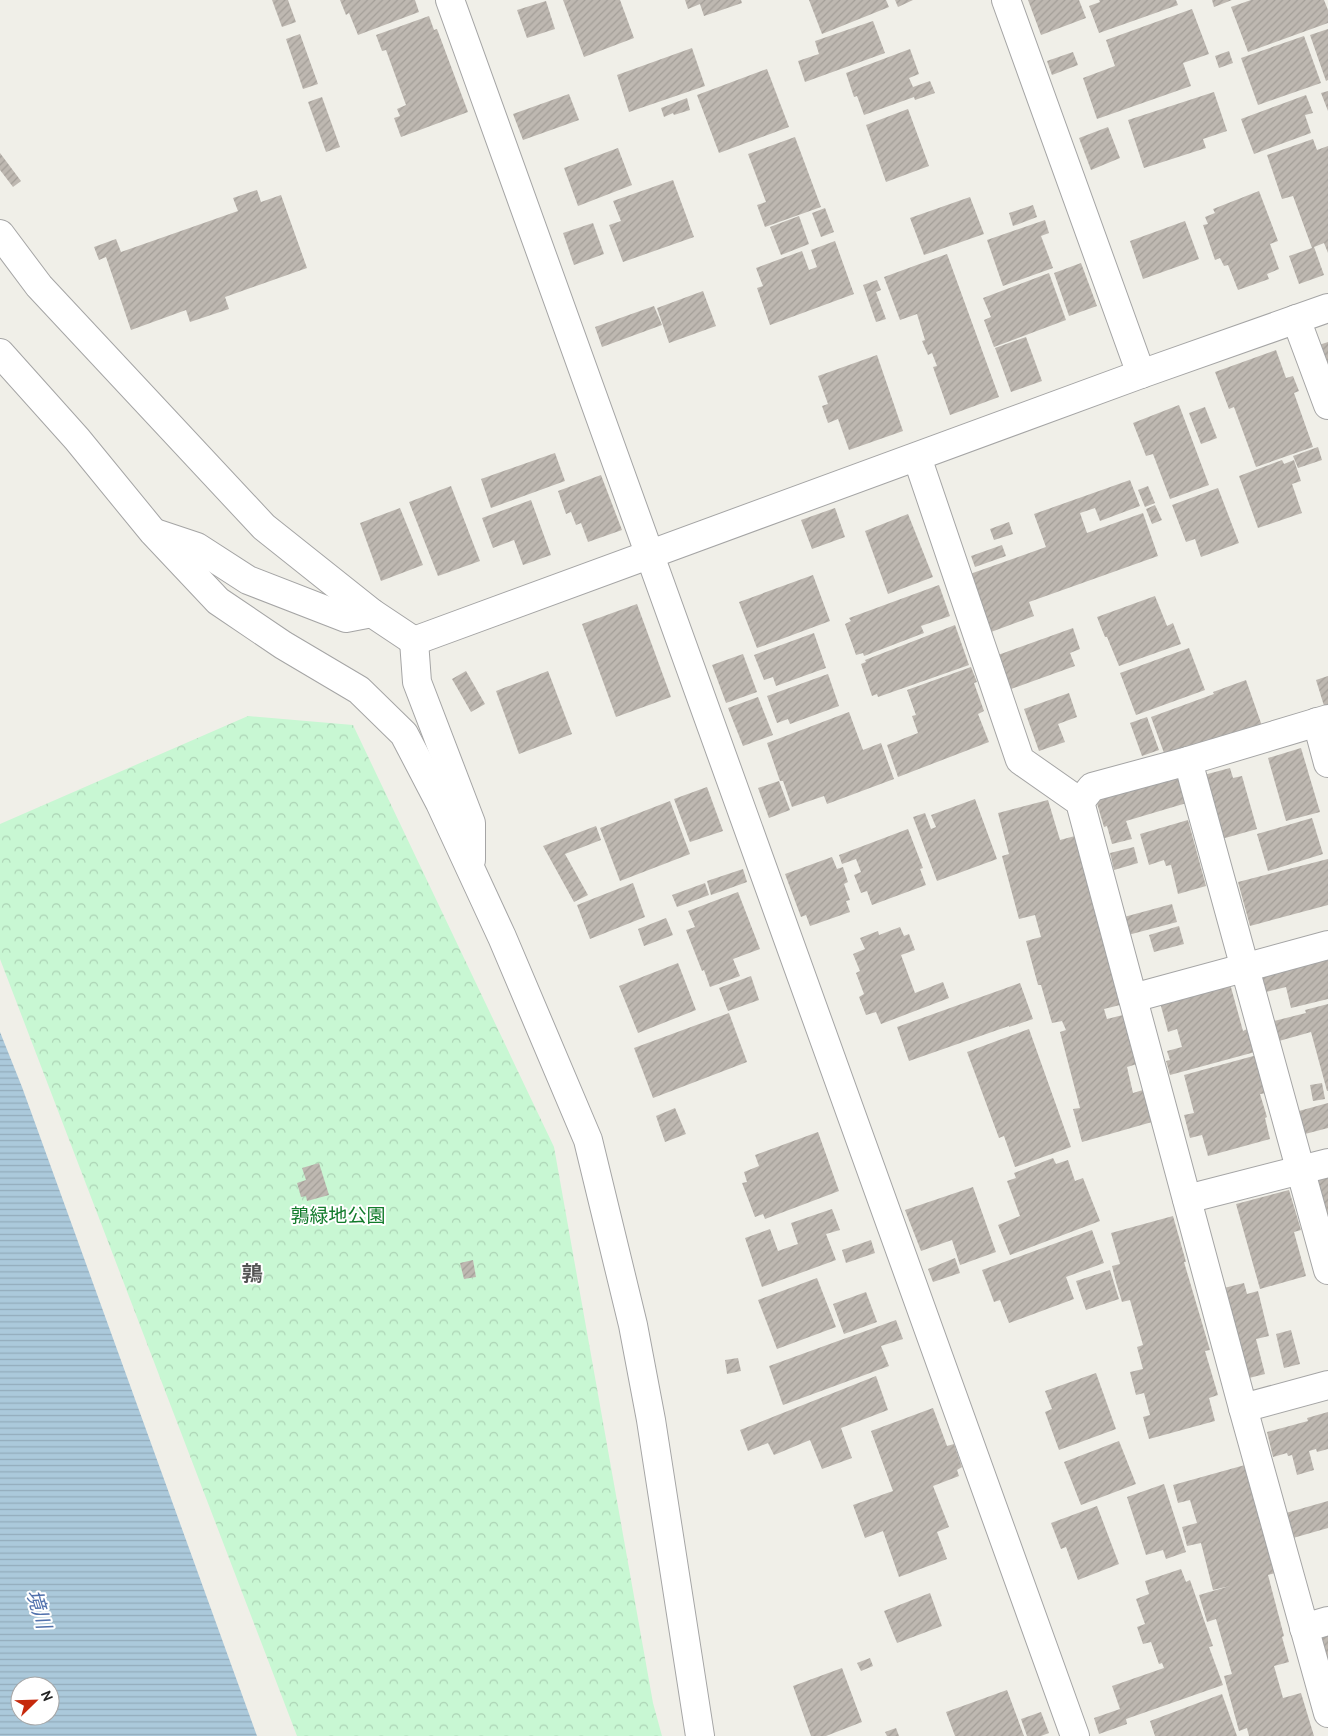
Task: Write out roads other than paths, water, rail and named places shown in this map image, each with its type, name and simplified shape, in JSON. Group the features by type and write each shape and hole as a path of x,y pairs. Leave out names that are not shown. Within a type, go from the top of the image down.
{"street":[{"path":"450,0 1075,1736"},
{"path":"1006,0 1141,374"},
{"path":"0,234 39,286 264,527 372,613 414,642"},
{"path":"414,642 1141,374 1328,308"},
{"path":"1296,319 1328,405"},
{"path":"0,353 77,439 153,532 218,601 283,645 359,690 404,734 440,803 502,936 588,1140 633,1325 652,1420 700,1736"},
{"path":"916,457 1020,760 1080,802 1242,1408 1316,1624 1328,1713"},
{"path":"153,532 197,547 248,580 346,618 372,613"},
{"path":"414,642 417,682 471,823 471,869"},
{"path":"1080,802 1092,787 1323,721 1328,763"},
{"path":"1188,761 1328,1270"},
{"path":"1133,998 1328,945"},
{"path":"1187,1199 1328,1163"},
{"path":"1242,1408 1328,1385"}],"water":[{"name":"境川","path":"0,1032 22,1087 257,1736 0,1736"}],"district":[{"name":"鶉","path":"252,1273"}],"park label":[{"name":"鶉緑地公園","path":"338,1215"}]}
